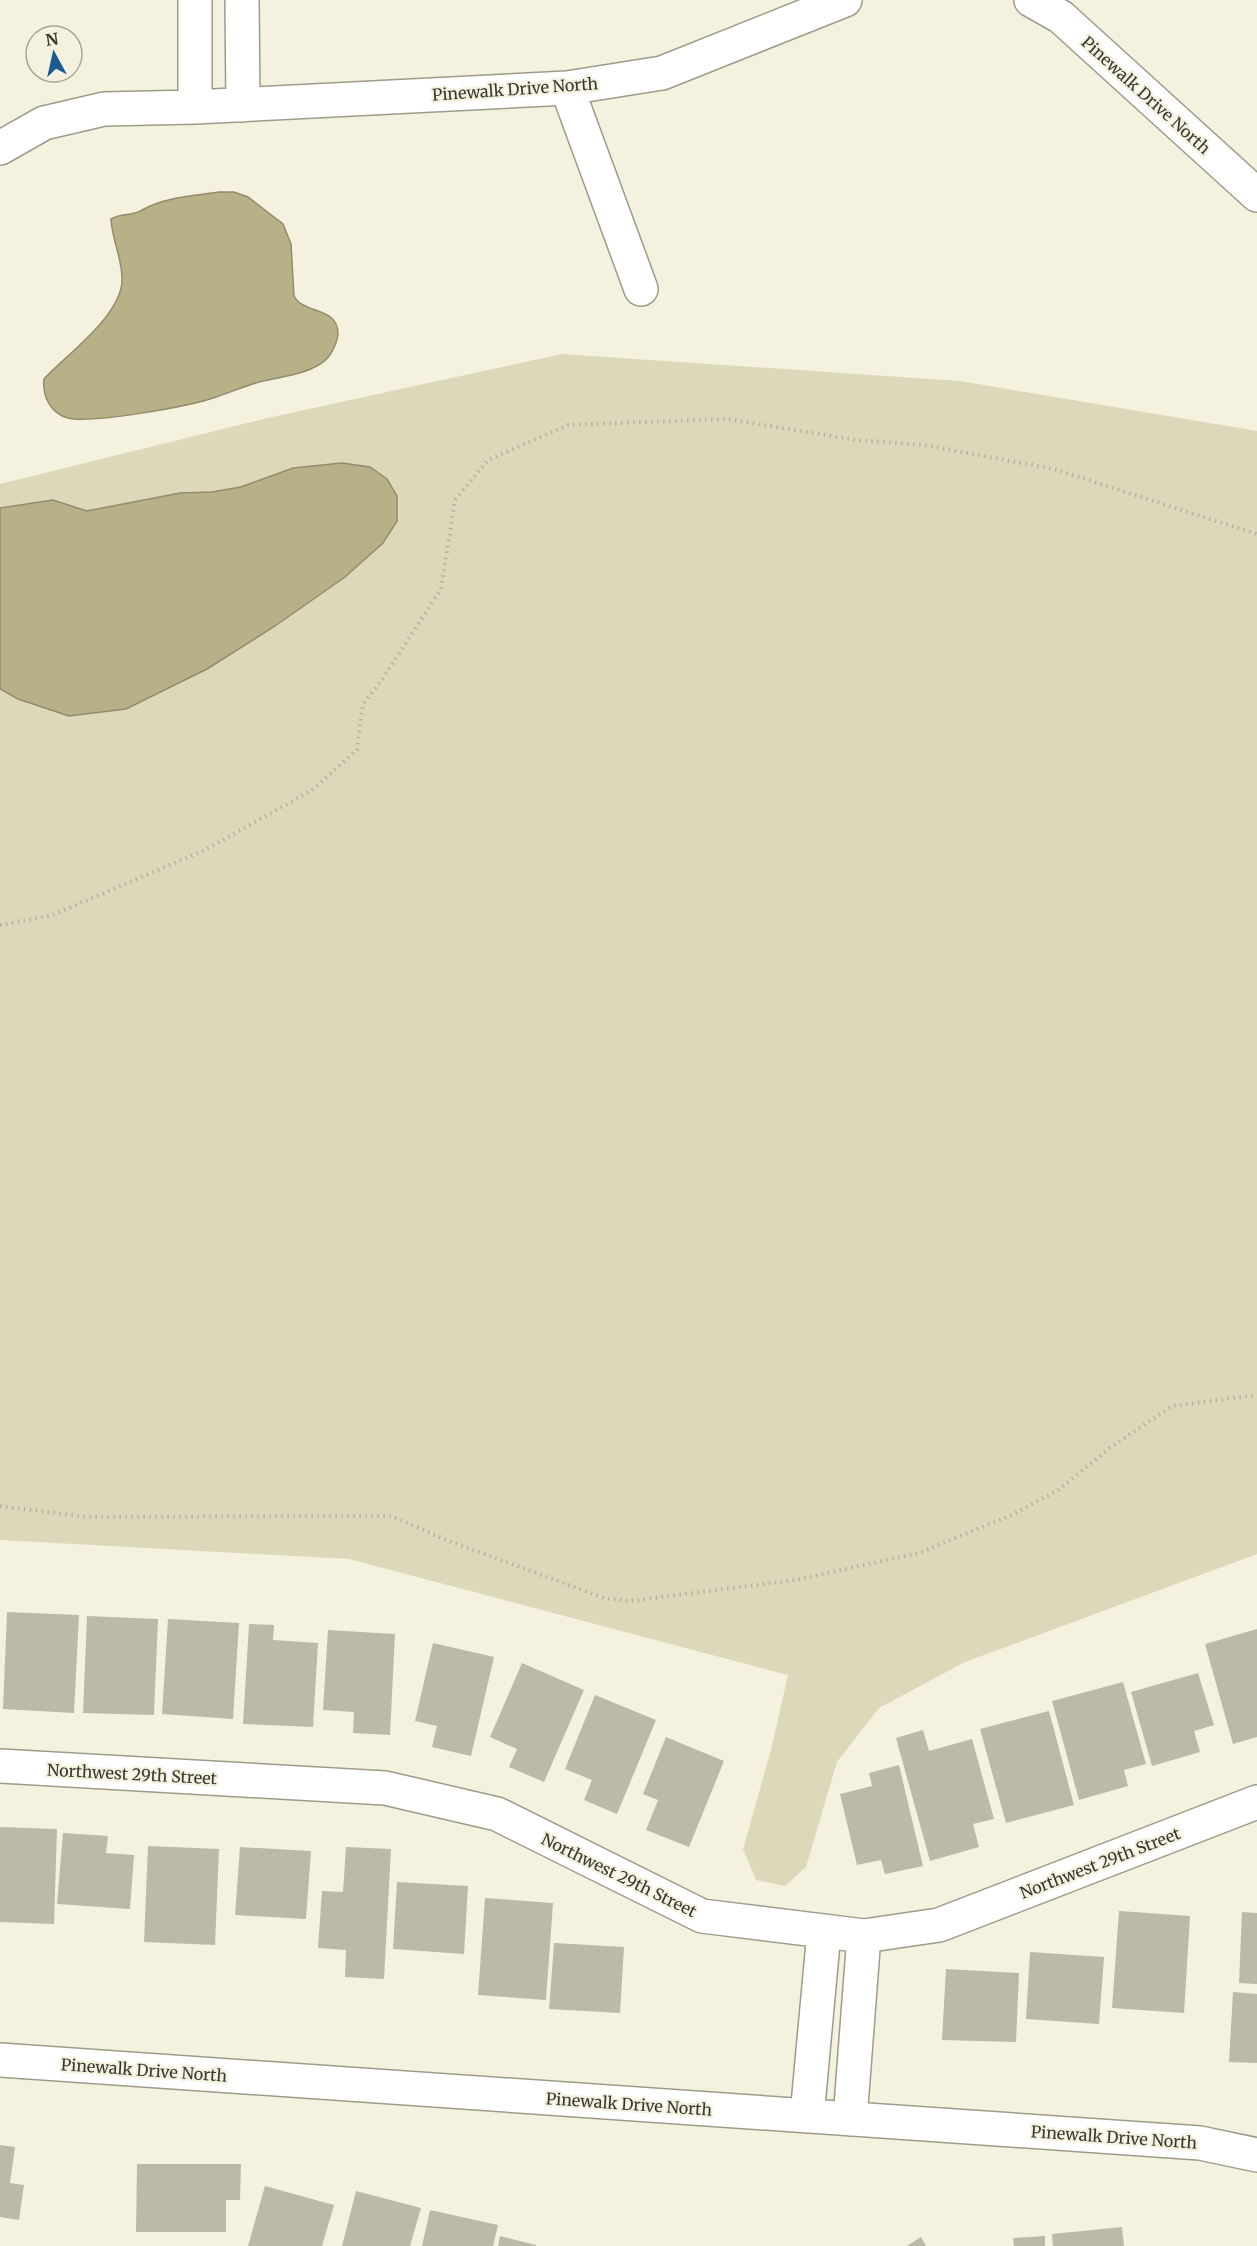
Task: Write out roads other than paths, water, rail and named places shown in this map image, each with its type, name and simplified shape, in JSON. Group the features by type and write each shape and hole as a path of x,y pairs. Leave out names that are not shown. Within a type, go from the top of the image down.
{"street":[{"path":"195,0 195,107"},
{"path":"242,0 243,105"},
{"name":"Pinewalk Drive North","path":"0,148 44,123 104,109 243,105 567,88 662,73 845,0"},
{"name":"Pinewalk Drive North","path":"1031,0 1060,17 1257,195"},
{"path":"567,88 640,289"},
{"name":"Northwest 29th Street","path":"0,1766 385,1788 497,1814 702,1916 864,1936 939,1925 1257,1802"},
{"path":"807,2116 824,1932"},
{"path":"850,2119 864,1936"},
{"name":"Pinewalk Drive North","path":"0,2060 1200,2143 1257,2155"}]}
